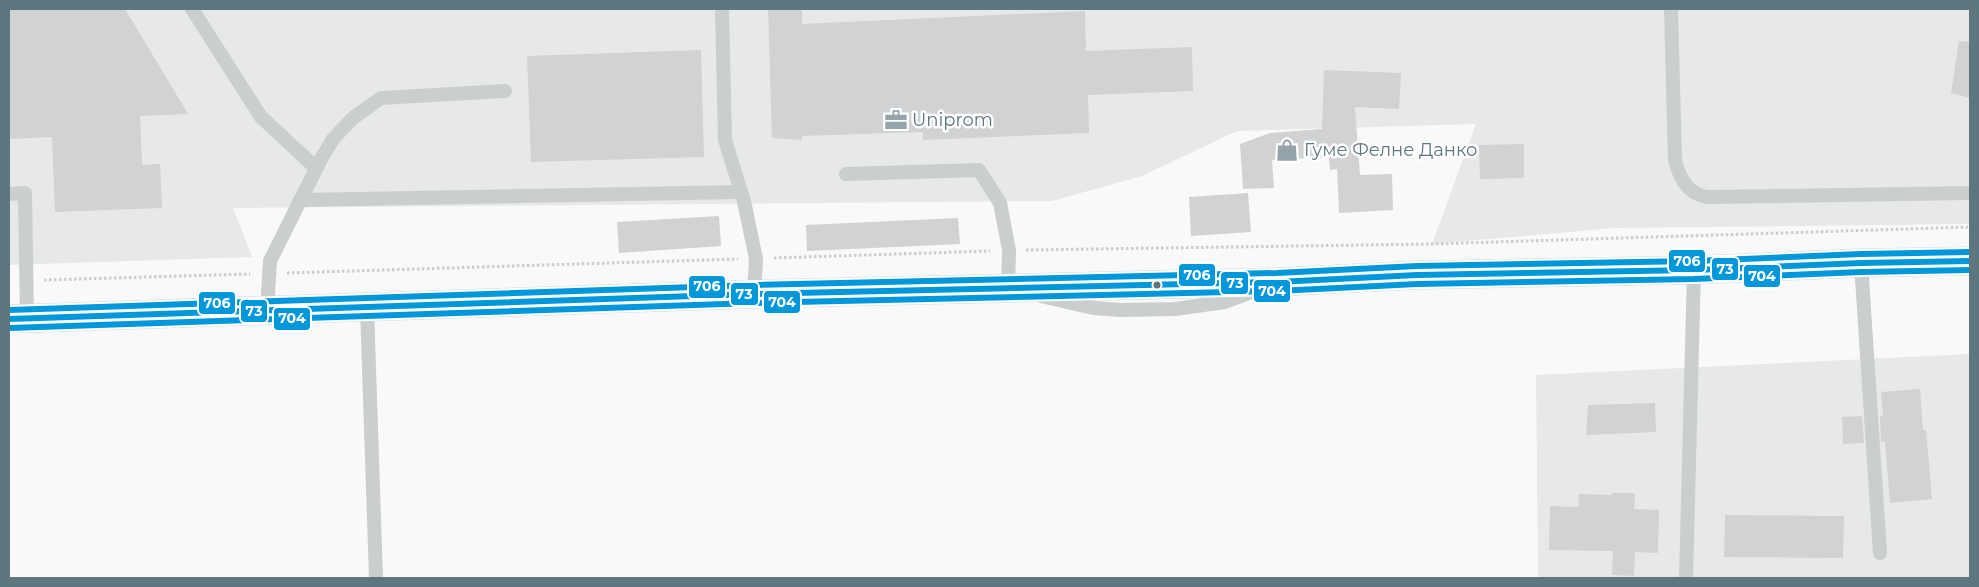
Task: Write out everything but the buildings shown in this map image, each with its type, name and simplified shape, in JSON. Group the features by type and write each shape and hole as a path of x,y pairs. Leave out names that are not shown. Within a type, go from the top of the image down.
{"main road":[{"path":"18,318 754,294 1277,282 1417,275 1694,270 1862,263 1970,261"}],"lane":[{"path":"192,9 261,117 316,168"},
{"path":"722,9 725,140 741,192 756,259 754,294"},
{"path":"1671,9 1676,160 1681,177 1695,194 1706,198 1970,193"},
{"path":"266,311 270,261 316,168 333,139 352,118 381,98 505,91"},
{"path":"846,174 979,170 1000,203 1009,250 1012,288"},
{"path":"300,200 741,192"},
{"path":"9,194 25,193 18,318"},
{"path":"1862,263 1880,553"},
{"path":"1686,578 1694,270"},
{"path":"367,308 376,578"}],"shaded area":[{"path":"9,9 1970,9 1970,224 1615,228 1432,244 1476,124 1237,131 1142,176 1052,201 233,208 252,257 9,265"},
{"path":"1970,354 1970,578 1538,578 1536,375"}],"transit line":[{"name":"706","path":"9,310 754,285 1277,273 1417,266 1694,261 1861,254 1970,252"},
{"name":"73","path":"9,319 754,294 1277,282 1417,275 1694,270 1861,263 1970,261"},
{"name":"704","path":"9,328 754,303 1277,291 1417,284 1694,279 1861,272 1970,270"}],"place":[{"name":"Uniprom","path":"896,120"},
{"name":"Гуме Фелне Данко","path":"1287,150"}]}
